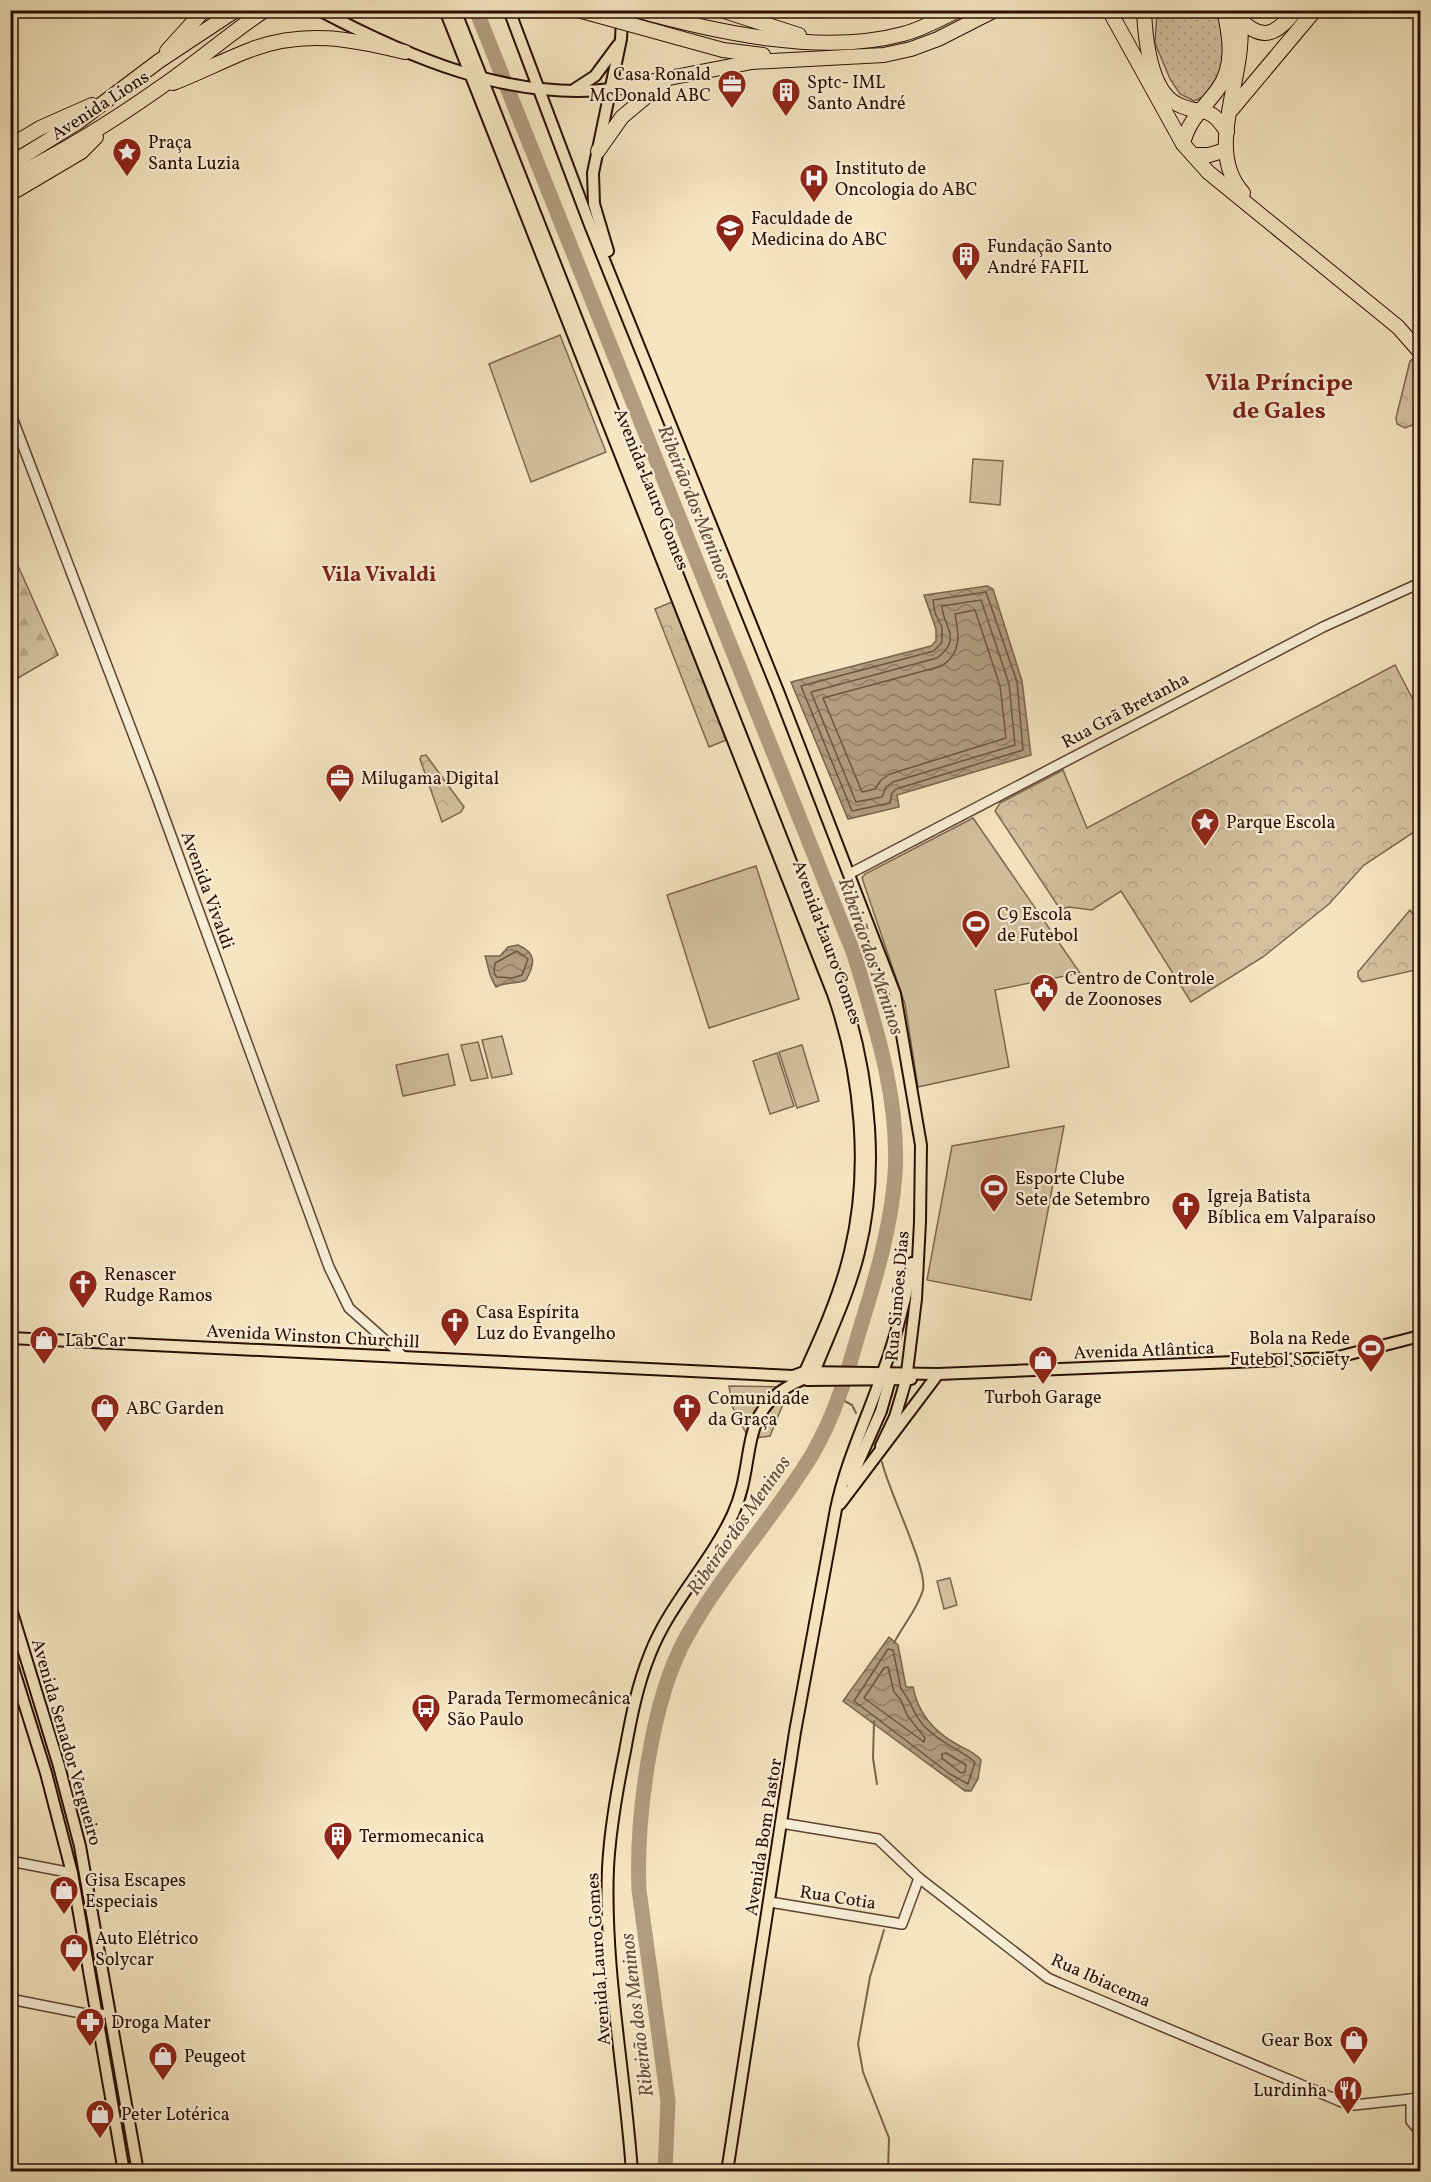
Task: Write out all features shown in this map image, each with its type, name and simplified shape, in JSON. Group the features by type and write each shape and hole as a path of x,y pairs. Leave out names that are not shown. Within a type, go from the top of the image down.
{"highway":[{"path":"159,61 204,10"},
{"name":"Avenida Lions","path":"10,164 78,122 159,61 236,10"},
{"name":"Avenida Lions","path":"10,178 70,147 162,86 265,10"},
{"path":"578,10 723,50 793,58"},
{"path":"636,10 704,29 759,38 815,40 877,39 904,34 958,10"},
{"path":"721,10 815,40"},
{"path":"612,89 752,62 793,58 884,55 911,49 938,39 995,10"},
{"path":"1109,10 1183,144 1193,155 1217,180 1398,327 1420,342"},
{"path":"1144,10 1148,51 1165,93 1175,104 1201,110 1218,119 1227,132"},
{"path":"1232,13 1256,32 1271,33 1280,29 1296,10"},
{"path":"1230,110 1315,10"},
{"path":"1183,144 1189,126 1218,89 1226,73 1232,13"},
{"path":"1232,13 1241,49 1230,110 1226,150 1233,182 1260,213"},
{"path":"162,86 250,50 294,38 340,38 405,52"},
{"path":"598,151 622,117 670,77"},
{"path":"10,146 40,128 113,96"},
{"path":"10,194 81,152 126,109"},
{"path":"1193,155 1209,155 1226,150"},
{"path":"1398,327 1420,352"}],"main road":[{"path":"319,10 405,52 480,77 537,87 612,89"},
{"name":"Avenida Lauro Gomes","path":"446,10 480,77"},
{"name":"Avenida Lauro Gomes","path":"455,10 810,910 850,1020 861,1066 868,1141 866,1218 854,1270 810,1376 782,1388 768,1400 760,1413 754,1427 741,1492 734,1513 718,1544 660,1632 645,1667 633,1708 615,1808 608,1870 610,1939 632,2172"},
{"path":"509,10 537,87 849,874"},
{"path":"618,10 622,20 621,39 593,184 598,222 618,289"},
{"path":"575,89 600,71 621,39"},
{"path":"585,208 598,222"},
{"name":"Rua Simões Dias","path":"849,874 895,994 921,1145 916,1299 907,1376"},
{"name":"Rua Simões Dias","path":"886,1377 905,1299 920,1222"},
{"name":"Avenida Atlântica","path":"810,1376 886,1377 1334,1358 1420,1336"},
{"name":"Avenida Winston Churchill","path":"10,1338 810,1376"},
{"name":"Avenida Bom Pastor","path":"839,1505 881,1446 938,1374"},
{"name":"Avenida Bom Pastor","path":"881,1446 895,1417 907,1376"},
{"name":"Avenida Bom Pastor","path":"727,2172 803,1684 843,1475 886,1377"},
{"name":"Avenida Senador Vergueiro","path":"10,1606 71,1806 84,1864 138,2172"},
{"name":"Avenida Senador Vergueiro","path":"10,1658 72,1873 123,2172"}],"street":[{"name":"Avenida Vivaldi","path":"10,412 154,789 329,1267 349,1308 404,1357"},
{"name":"Rua Grã Bretanha","path":"849,874 1323,627 1420,583"},
{"name":"Rua Ibiacema","path":"782,1823 878,1839 919,1878 1048,1978 1342,2102 1354,2105 1416,2099"},
{"path":"10,1861 72,1873"},
{"name":"Rua Cotia","path":"770,1902 902,1923 919,1878"},
{"path":"10,1999 96,2016 109,2013"},
{"path":"1416,2099 1411,2121 1420,2132"}],"green space":[{"path":"1157,11 1217,11 1226,42 1218,83 1205,96 1194,101 1180,94 1170,79 1155,43"},
{"path":"560,335 606,452 531,482 489,364"},
{"path":"1414,358 1420,360 1420,422 1405,428 1397,424 1396,418 1410,361"},
{"path":"973,459 1003,461 1000,505 970,502"},
{"path":"10,548 58,655 11,682 10,682"},
{"path":"672,602 726,740 709,747 655,609"},
{"name":"Parque Escola","path":"1395,665 1420,713 1420,828 1364,865 1329,904 1263,957 1191,1002 1121,891 1092,910 1069,907 1060,909 995,811 1000,803 1063,770 1087,828"},
{"path":"426,755 464,807 461,812 442,822 420,759 421,756"},
{"name":"C9 Escola de Futebol","path":"973,818 1080,973 995,990 1009,1067 918,1087 905,1004 862,878 865,874"},
{"path":"756,866 799,999 709,1028 667,895"},
{"path":"1410,910 1420,925 1420,969 1362,982 1358,977 1358,972"},
{"path":"502,1036 512,1074 492,1078 482,1040"},
{"path":"478,1042 488,1078 471,1081 461,1045"},
{"path":"802,1045 819,1101 797,1108 779,1052"},
{"path":"777,1053 794,1106 770,1114 753,1061"},
{"path":"448,1054 455,1085 403,1096 396,1065"},
{"name":"Esporte Clube Sete de Setembro","path":"1064,1126 1031,1300 927,1280 952,1146"},
{"path":"729,1386 790,1387 770,1436 749,1439 732,1406"},
{"path":"950,1578 957,1605 944,1609 937,1581"}],"water":[{"path":"987,586 993,589 1022,681 1031,755 897,795 899,807 848,819 791,682 931,646 936,641 936,629 924,595"},
{"path":"518,945 531,955 531,969 526,980 496,987 485,956 500,956 508,947"},
{"path":"889,1637 898,1645 906,1687 913,1687 915,1697 928,1721 942,1734 974,1753 981,1760 978,1779 971,1791 965,1791 843,1701"}],"waterway":[{"name":"Ribeirão dos Meninos","path":"476,10 854,954 884,1063 894,1118 895,1175 886,1235 871,1293 834,1409 821,1439 798,1477 717,1589 687,1636 674,1662 655,1725 643,1795 639,1890 668,2101 665,2172"},
{"path":"839,1398 852,1405 856,1413"},
{"path":"882,1462 920,1565 923,1580 923,1590 914,1611 894,1643"},
{"path":"874,1721 873,1758 877,1784"},
{"path":"884,1930 870,1977 858,2044 863,2072 889,2138 888,2172"}],"place":[{"name":"Casa Ronald McDonald ABC","path":"732,110"},
{"name":"Sptc- IML Santo André","path":"786,118"},
{"name":"Praça Santa Luzia","path":"127,178"},
{"name":"Instituto de Oncologia do ABC","path":"814,204"},
{"name":"Faculdade de Medicina do ABC","path":"730,254"},
{"name":"Fundação Santo André FAFIL","path":"966,282"},
{"name":"Milugama Digital","path":"340,804"},
{"name":"Parque Escola","path":"1205,848"},
{"name":"C9 Escola de Futebol","path":"976,950"},
{"name":"Centro de Controle de Zoonoses","path":"1044,1014"},
{"name":"Esporte Clube Sete de Setembro","path":"994,1214"},
{"name":"Igreja Batista Bíblica em Valparaíso","path":"1186,1232"},
{"name":"Renascer Rudge Ramos","path":"83,1310"},
{"name":"Casa Espírita Luz do Evangelho","path":"455,1348"},
{"name":"Lab Car","path":"44,1366"},
{"name":"Bola na Rede Futebol Society","path":"1371,1374"},
{"name":"Turboh Garage","path":"1043,1386"},
{"name":"ABC Garden","path":"105,1434"},
{"name":"Comunidade da Graça","path":"687,1434"},
{"name":"Parada Termomecânica São Paulo","path":"426,1734"},
{"name":"Termomecanica","path":"338,1862"},
{"name":"Gisa Escapes Especiais","path":"64,1916"},
{"name":"Auto Elétrico Solycar","path":"74,1974"},
{"name":"Droga Mater","path":"90,2048"},
{"name":"Gear Box","path":"1354,2066"},
{"name":"Peugeot","path":"163,2082"},
{"name":"Lurdinha","path":"1348,2116"},
{"name":"Peter Lotérica","path":"100,2140"}],"district":[{"name":"Vila Príncipe de Gales","path":"1279,396"},
{"name":"Vila Vivaldi","path":"379,574"}]}
